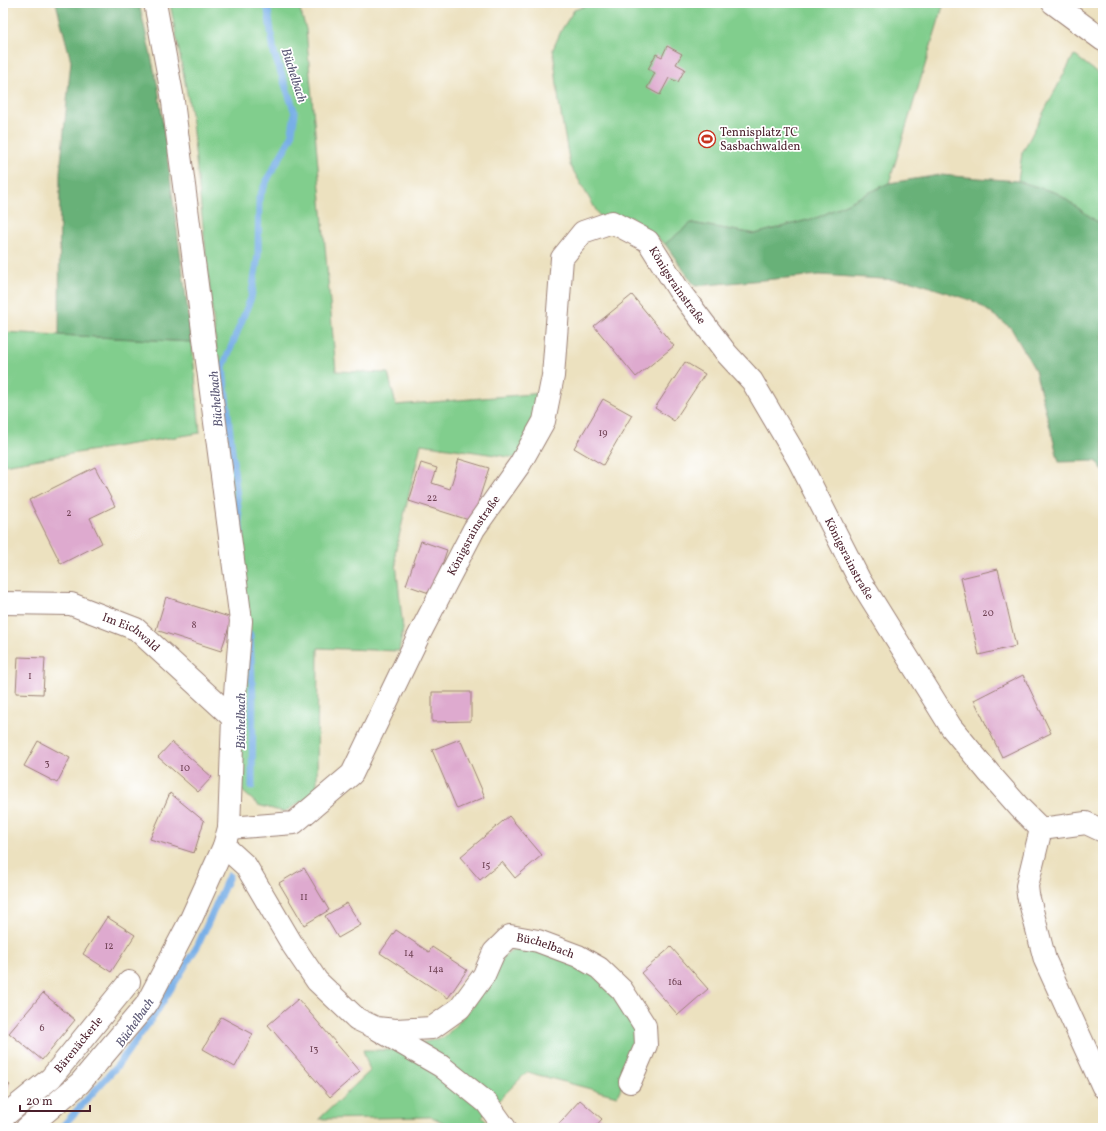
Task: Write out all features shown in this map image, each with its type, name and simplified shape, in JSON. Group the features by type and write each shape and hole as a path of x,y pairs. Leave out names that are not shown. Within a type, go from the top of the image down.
{"street":[{"path":"26,1128 80,1083 146,1005 190,921 226,837 233,718 241,621 172,94 156,3"},
{"path":"1053,3 1103,40"},
{"name":"Königsrainstraße","path":"226,837 294,823 352,774 419,636 474,529 520,464 544,421 553,376 562,258 583,232 612,222 648,241 678,289 727,354 752,381 799,461 859,579 951,727 989,774 1041,829"},
{"name":"Im Eichwald","path":"3,603 71,604 136,629 233,718"},
{"path":"1103,831 1086,823 1041,829 1027,886 1045,960 1103,1087"},
{"name":"Büchelbach","path":"226,837 246,866 292,944 317,981 357,1019 376,1028 441,1066 487,1103 505,1128"},
{"name":"Büchelbach","path":"376,1028 396,1030 432,1028 460,1008 484,975 494,952 510,936 538,941 578,956 599,968 622,990 645,1026 646,1045 630,1082"},
{"name":"Bärenäckerle","path":"3,1117 51,1078 128,982"}],"green space":[{"path":"56,3 139,3 158,87 192,342 59,335 60,172 71,61"},
{"path":"170,3 298,3 306,29 336,371 388,373 396,405 544,393 536,424 516,458 421,444 395,553 403,629 399,651 318,648 317,792 284,812 258,805 240,789 225,430 191,114"},
{"path":"593,3 944,3 889,183 819,217 755,234 692,223 665,244 631,217 600,217 570,165 559,103 553,49 562,29 574,10"},
{"path":"1074,55 1103,77 1103,226 1057,193 1018,181 1022,153"},
{"path":"940,175 1018,181 1057,193 1103,226 1103,470 1096,461 1059,462 1035,370 1011,328 976,302 912,281 820,275 695,286 665,244 691,223 755,234 819,217 889,183"},
{"path":"3,332 192,342 200,433 3,465"},
{"path":"517,946 582,965 620,995 638,1027 639,1050 617,1096 527,1072 482,1117 492,1128 455,1128 432,1117 319,1119 370,1071 363,1050 392,1050 445,1037 473,1006 505,955"}],"building":[{"path":"667,46 682,54 676,64 685,69 678,82 669,78 660,95 647,88 655,73 648,69 656,54 662,57"},
{"path":"632,295 674,346 636,377 594,326"},
{"path":"685,362 705,374 674,421 655,408"},
{"path":"603,399 632,415 603,465 574,448"},
{"path":"459,459 489,468 472,521 409,501 421,463 437,468 432,483 450,489"},
{"path":"95,467 115,506 90,518 102,543 61,564 29,500"},
{"path":"421,541 447,550 432,594 406,585"},
{"path":"998,569 1016,646 979,655 961,578"},
{"path":"166,597 232,618 221,651 156,630"},
{"path":"18,657 45,658 43,694 16,693"},
{"path":"1023,675 1051,733 1002,757 974,700"},
{"path":"432,692 471,692 471,721 432,722"},
{"path":"460,739 485,797 457,809 432,750"},
{"path":"38,741 70,758 57,783 24,766"},
{"path":"172,742 212,777 198,792 158,757"},
{"path":"170,793 204,821 194,853 150,839"},
{"path":"509,816 542,855 515,878 502,862 480,880 460,857"},
{"path":"304,868 329,910 304,925 279,883"},
{"path":"347,903 361,925 338,938 325,916"},
{"path":"107,917 135,935 111,972 83,954"},
{"path":"396,930 429,952 432,947 467,970 448,998 380,953"},
{"path":"671,947 708,989 678,1015 641,973"},
{"path":"43,993 75,1020 42,1060 9,1033"},
{"path":"298,999 360,1071 330,1097 268,1025"},
{"path":"221,1017 253,1034 235,1067 203,1049"},
{"path":"3,1080 10,1085 3,1094"},
{"path":"580,1100 602,1119 594,1128 555,1128"}],"waterway":[{"name":"Büchelbach","path":"241,535 223,367 251,298 258,256 259,198 268,178 291,138 295,113 274,53 267,3"},
{"name":"Büchelbach","path":"250,635 253,699 252,786"},
{"name":"Büchelbach","path":"61,1128 117,1066 154,1016 198,945 229,876"}],"place":[{"name":"Tennisplatz TC Sasbachwalden","path":"707,139"}]}
